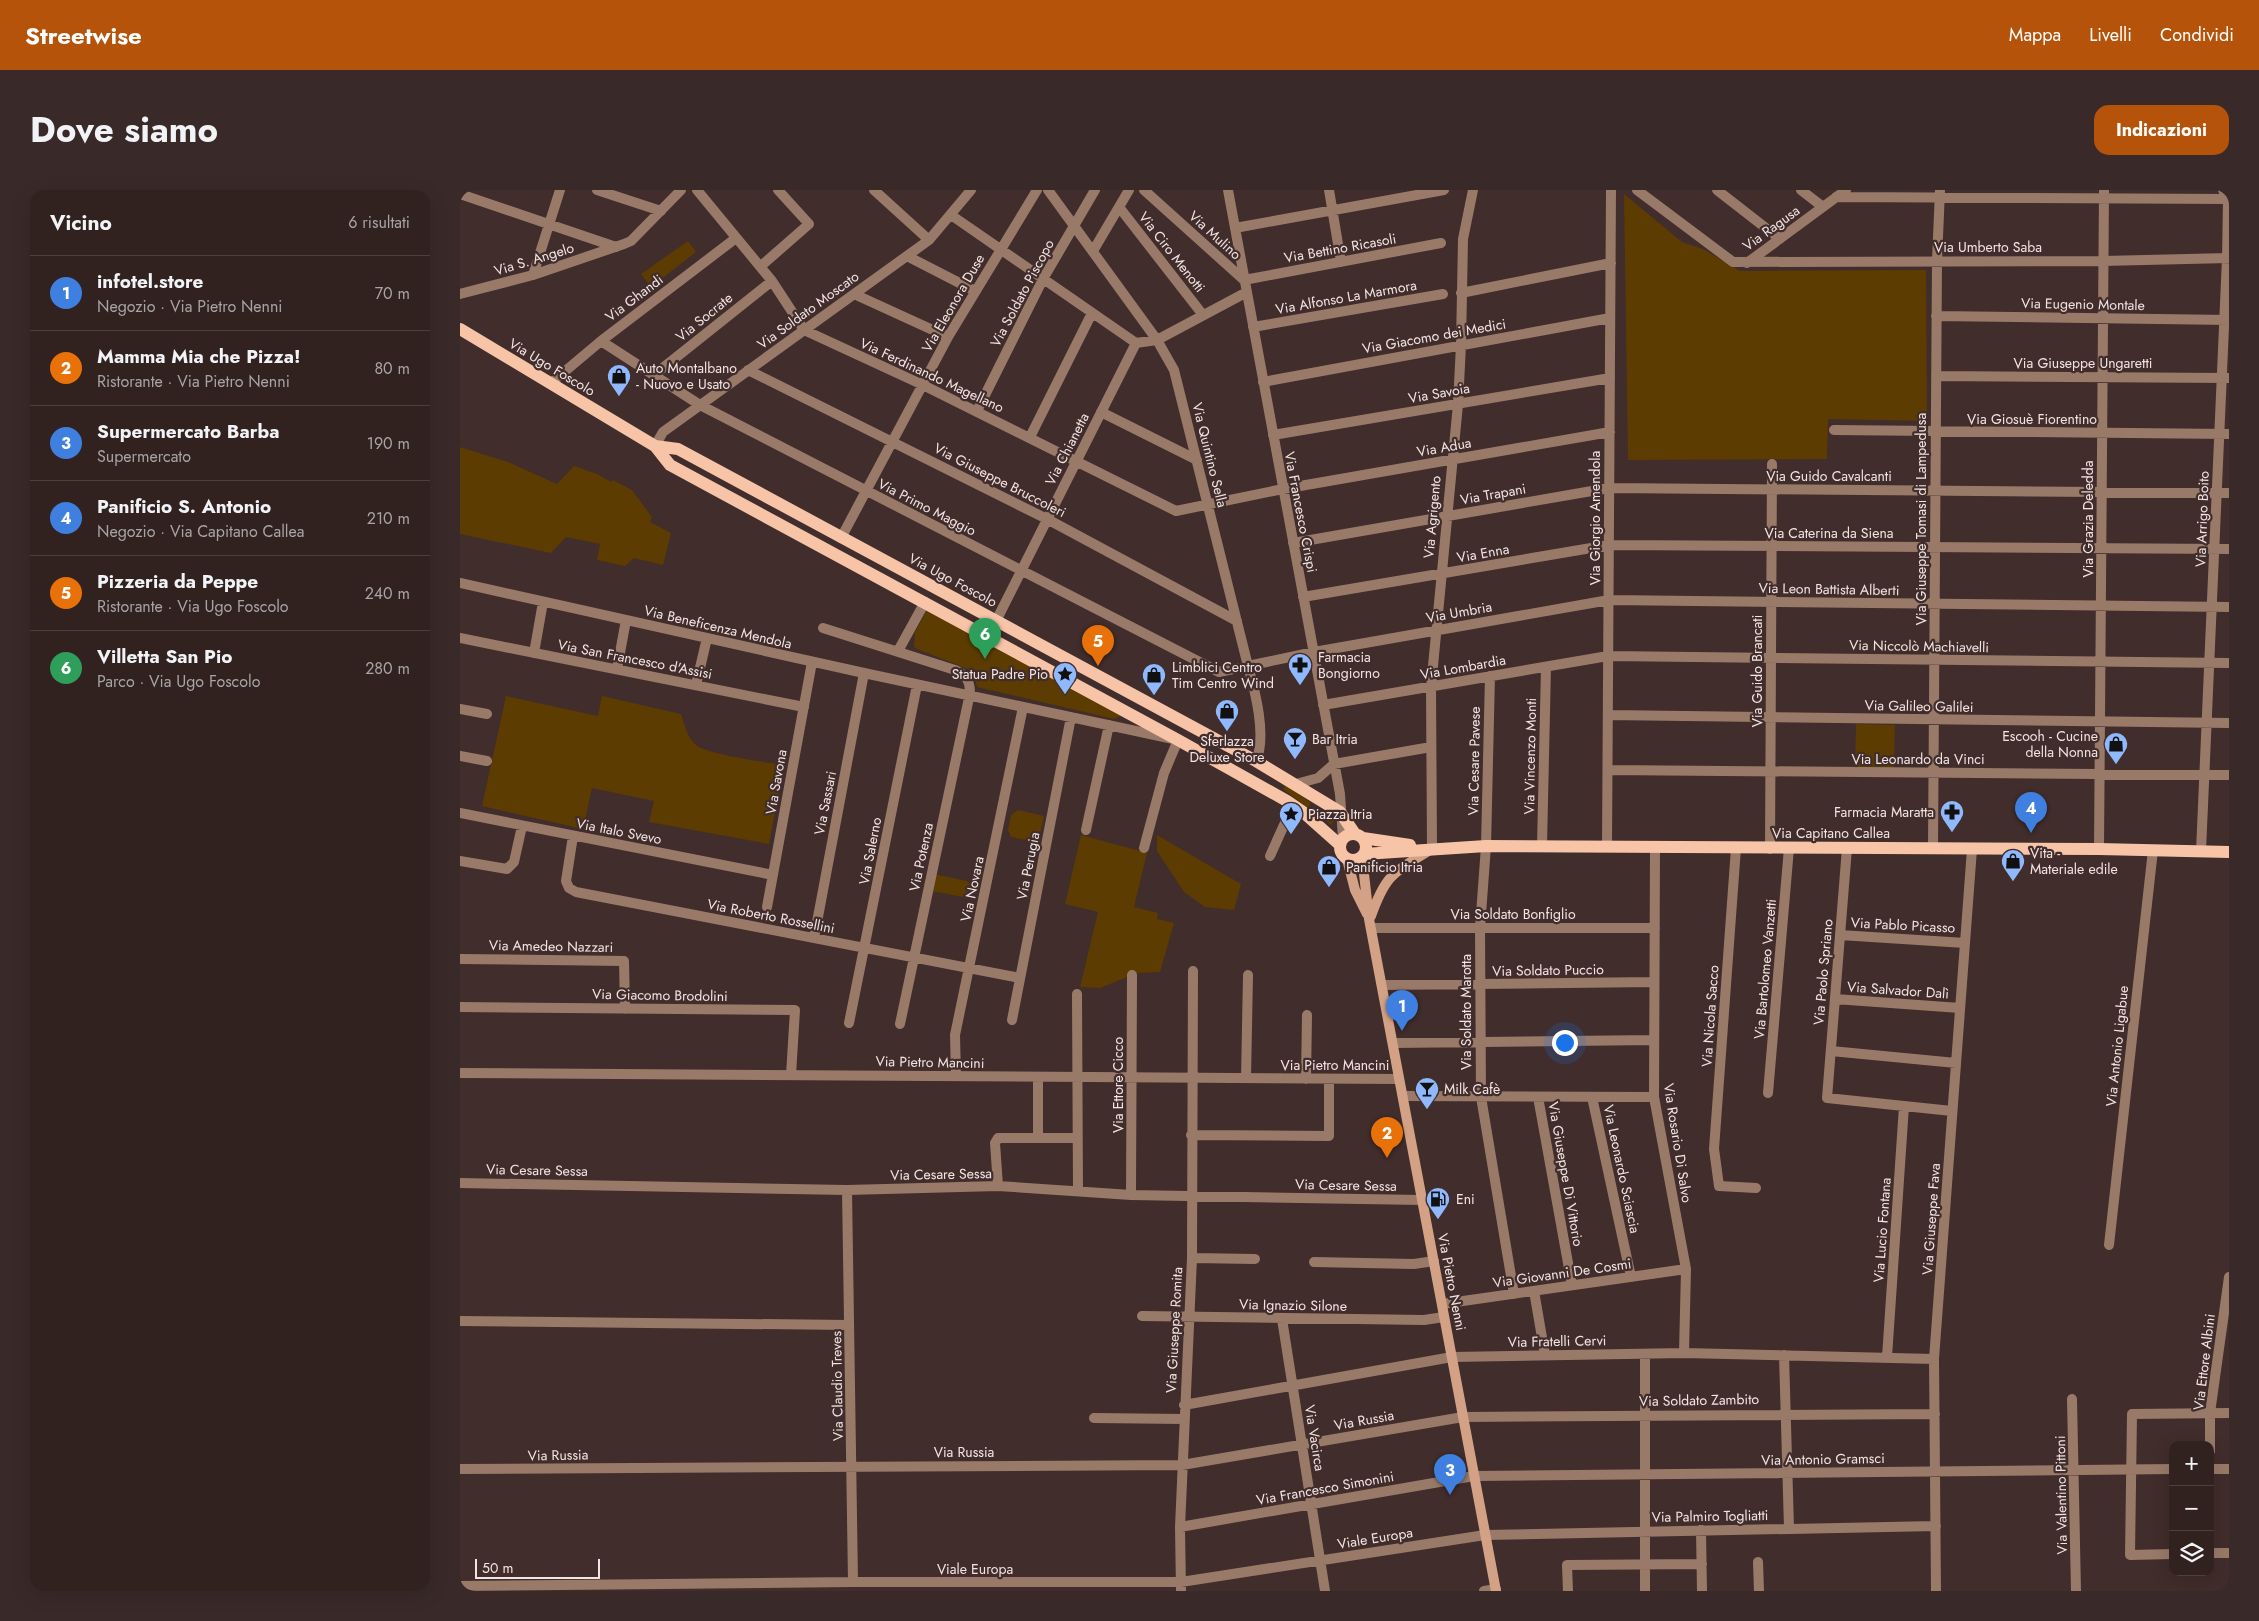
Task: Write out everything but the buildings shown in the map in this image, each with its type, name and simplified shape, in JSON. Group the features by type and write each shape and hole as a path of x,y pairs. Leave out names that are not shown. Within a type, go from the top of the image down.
{"main road":[{"name":"Via Ugo Foscolo","path":"460,329 654,446 670,465 1178,740 1293,805 1341,842"},
{"name":"Via Ugo Foscolo","path":"654,446 678,450 1256,761 1340,812 1359,836"},
{"path":"1350,834 1359,836 1366,846 1363,855 1354,860 1347,859 1341,853 1341,842 1350,834"},
{"name":"Via Capitano Callea","path":"1359,836 1432,848"},
{"name":"Via Capitano Callea","path":"1363,855 1432,848 1486,846 1770,849 2099,849 2229,852"},
{"path":"1370,924 1381,889 1392,874 1432,848"},
{"name":"Via Pietro Nenni","path":"1363,855 1370,924 1496,1590"},
{"name":"Via Pietro Nenni","path":"1347,859 1355,890 1370,924"}],"street":[{"path":"533,275 560,190"},
{"path":"597,190 661,211"},
{"name":"Via S. Angelo","path":"460,294 533,275 630,241 682,190"},
{"path":"697,190 772,280 804,330"},
{"path":"761,266 809,224 778,190"},
{"path":"874,190 929,240"},
{"name":"Via Soldato Moscato","path":"654,446 663,432 929,240 971,190"},
{"name":"Via Eleonora Duse","path":"841,538 894,442 948,337 974,291 1037,190"},
{"name":"Via Quintino Sella","path":"1048,190 1158,340 1174,370 1259,705 1259,740 1256,761"},
{"name":"Via Soldato Piscopo","path":"977,411 1043,279 1095,190"},
{"path":"1094,251 1129,190"},
{"name":"Via Mulino","path":"1144,190 1244,280"},
{"name":"Via Francesco Crispi","path":"1228,190 1340,794 1341,842"},
{"path":"1329,190 1342,262"},
{"path":"1235,228 1444,190"},
{"name":"Via Agrigento","path":"1432,848 1431,687 1458,404 1463,239 1472,190"},
{"name":"Via Giorgio Amendola","path":"1607,846 1611,190"},
{"name":"Via Ragusa","path":"1637,190 1733,262 1747,263 1846,190"},
{"path":"1717,190 1780,238"},
{"path":"1801,190 1823,207"},
{"path":"460,194 616,247"},
{"path":"1836,197 1940,194 2226,195"},
{"name":"Via Giuseppe Tomasi di Lampedusa","path":"1933,848 1936,316 1940,194"},
{"name":"Via Grazia Deledda","path":"2099,849 2104,194"},
{"name":"Via Arrigo Boito","path":"2201,851 2217,493 2224,434 2228,258 2226,195"},
{"name":"Via Ciro Menotti","path":"1119,206 1203,316"},
{"path":"951,215 1136,343 1158,340 1247,292"},
{"name":"Via Ghandi","path":"551,383 600,341 736,238"},
{"name":"Via Bettino Ricasoli","path":"1244,280 1441,244"},
{"path":"907,256 974,291"},
{"name":"Via Umberto Saba","path":"1747,263 2103,261 2228,258"},
{"path":"1461,293 1611,263"},
{"name":"Via Socrate","path":"654,375 772,280"},
{"path":"854,294 948,337"},
{"name":"Via Alfonso La Marmora","path":"1253,327 1443,294"},
{"path":"1030,437 1092,313"},
{"name":"Via Eugenio Montale","path":"1936,316 2226,320"},
{"name":"Via Giacomo dei Medici","path":"1263,382 1610,318"},
{"name":"Via Ferdinando Magellano","path":"804,330 977,411 1176,511 1208,504"},
{"name":"Via Primo Maggio","path":"600,341 700,405 1219,672 1248,666"},
{"name":"Via Chianetta","path":"996,621 1136,343"},
{"name":"Via Giuseppe Bruccoleri","path":"748,370 1047,519 1237,621"},
{"name":"Via Giuseppe Ungaretti","path":"1936,376 2225,378"},
{"name":"Via Savoia","path":"1273,435 1610,378"},
{"path":"1101,412 1197,460"},
{"name":"Via Giosuè Fiorentino","path":"1834,430 2224,434"},
{"name":"Via Adua","path":"1208,504 1283,489 1610,432"},
{"name":"Via Guido Brancati","path":"1770,849 1772,464"},
{"name":"Via Guido Cavalcanti","path":"1609,488 2229,493"},
{"name":"Via Trapani","path":"1293,543 1609,488"},
{"name":"Via Caterina da Siena","path":"1609,546 2229,549"},
{"name":"Via Enna","path":"1303,597 1609,546"},
{"name":"Via Beneficenza Mendola","path":"461,587 543,602 917,685 1178,740"},
{"name":"Via Leon Battista Alberti","path":"1608,600 2229,607"},
{"name":"Via Umbria","path":"1248,666 1314,652 1608,600"},
{"path":"534,653 543,602"},
{"path":"898,652 925,602"},
{"path":"617,670 626,620"},
{"path":"822,628 965,674 970,685 970,696"},
{"name":"Via San Francesco d'Assisi","path":"460,638 804,707"},
{"path":"696,685 707,638"},
{"name":"Via Niccolò Machiavelli","path":"1608,656 2229,662"},
{"name":"Via Lombardia","path":"1323,705 1608,656"},
{"name":"Via Savona","path":"767,907 812,662"},
{"name":"Via Vincenzo Monti","path":"1542,846 1546,667"},
{"name":"Via Sassari","path":"814,938 864,673"},
{"name":"Via Cesare Pavese","path":"1486,846 1490,676"},
{"name":"Via Salerno","path":"849,1023 917,685"},
{"name":"Via Potenza","path":"900,1024 970,696"},
{"name":"Via Novara","path":"956,1076 956,1035 1023,707"},
{"path":"460,709 487,714"},
{"name":"Via Galileo Galilei","path":"1608,715 2229,723"},
{"name":"Via Perugia","path":"1012,1020 1071,717"},
{"path":"1086,830 1110,725"},
{"path":"1144,848 1164,773 1178,740"},
{"path":"1296,784 1318,778 1334,764 1432,747"},
{"path":"460,756 487,761"},
{"name":"Via Leonardo da Vinci","path":"1608,770 2229,775"},
{"path":"1270,856 1293,805"},
{"name":"Via Italo Svevo","path":"460,813 773,875"},
{"path":"460,861 507,870 514,862 522,826"},
{"name":"Via Roberto Rossellini","path":"574,836 566,881 570,888 576,892 1020,978"},
{"name":"Via Soldato Marotta","path":"1486,846 1480,928 1479,1042 1481,1097 1514,1294"},
{"name":"Via Rosario Di Salvo","path":"1655,847 1654,1097 1686,1269 1684,1354"},
{"name":"Via Nicola Sacco","path":"1736,848 1714,1149 1720,1186 1756,1188"},
{"name":"Via Bartolomeo Vanzetti","path":"1768,1093 1789,848"},
{"name":"Via Paolo Spriano","path":"1847,848 1827,1098 1904,1106"},
{"name":"Via Giuseppe Fava","path":"1936,1591 1934,1359 1972,849"},
{"name":"Via Antonio Ligabue","path":"2109,1245 2154,850"},
{"name":"Via Soldato Bonfiglio","path":"1370,924 1480,928 1655,928"},
{"name":"Via Pablo Picasso","path":"1840,936 1965,943"},
{"name":"Via Amedeo Nazzari","path":"460,959 624,961 626,1009"},
{"name":"Via Giuseppe Romita","path":"1181,1587 1180,1527 1184,1405 1192,1258 1191,1078 1193,970"},
{"name":"Via Ettore Cicco","path":"1131,1195 1132,975"},
{"path":"1246,1078 1248,975"},
{"name":"Via Soldato Puccio","path":"1382,985 1654,982"},
{"path":"1077,994 1078,1190"},
{"name":"Via Salvador Dalì","path":"1835,999 1960,1008"},
{"name":"Via Giacomo Brodolini","path":"460,1007 795,1010 791,1075"},
{"path":"1306,1014 1306,1079"},
{"path":"1393,1043 1654,1040"},
{"path":"1831,1051 1956,1063"},
{"name":"Via Pietro Mancini","path":"460,1073 1399,1079"},
{"path":"1038,1077 1038,1138"},
{"path":"1191,1135 1329,1136 1329,1079"},
{"path":"1403,1096 1654,1097"},
{"name":"Via Giuseppe Di Vittorio","path":"1538,1097 1572,1285"},
{"name":"Via Leonardo Sciascia","path":"1592,1097 1631,1277"},
{"path":"1904,1106 1952,1111"},
{"name":"Via Lucio Fontana","path":"1888,1357 1904,1106"},
{"path":"998,1186 995,1140 998,1138 1077,1138"},
{"name":"Via Cesare Sessa","path":"460,1182 847,1190 998,1186 1131,1195 1422,1200"},
{"name":"Via Claudio Treves","path":"847,1190 853,1582"},
{"path":"1192,1258 1255,1259"},
{"path":"1314,1262 1414,1264 1434,1261"},
{"name":"Via Giovanni De Cosmi","path":"1442,1304 1686,1269"},
{"name":"Via Ettore Albini","path":"2210,1441 2210,1413 2229,1277"},
{"path":"1534,1291 1545,1355"},
{"name":"Via Ignazio Silone","path":"1142,1316 1424,1320 1444,1317"},
{"name":"Via Vacirca","path":"1282,1319 1325,1591"},
{"path":"460,1321 850,1325"},
{"path":"1645,1354 1645,1591"},
{"name":"Via Fratelli Cervi","path":"1184,1405 1452,1357 1684,1354 1934,1359"},
{"path":"1784,1355 1789,1528"},
{"name":"Via Valentino Pittoni","path":"2072,1399 2076,1591"},
{"path":"2169,1554 2130,1555 2132,1414 2229,1412"},
{"name":"Via Soldato Zambito","path":"1463,1417 1786,1413 1935,1414"},
{"name":"Via Russia","path":"460,1469 1182,1465 1463,1417"},
{"path":"1094,1418 1184,1419"},
{"path":"2214,1469 2229,1468"},
{"name":"Via Antonio Gramsci","path":"1474,1476 2169,1469"},
{"name":"Via Francesco Simonini","path":"1180,1527 1474,1476"},
{"name":"Via Palmiro Togliatti","path":"1485,1535 1936,1526"},
{"path":"1701,1530 1702,1591"},
{"name":"Viale Europa","path":"460,1586 853,1582 1181,1587 1320,1561 1485,1535"},
{"path":"2214,1553 2229,1553"},
{"path":"1758,1562 1759,1591"},
{"path":"1568,1591 1567,1565 1702,1564"},
{"path":"1484,1591 1496,1590"}],"shaded area":[{"path":"1624,194 1682,242 1703,249 1740,271 1926,270 1927,421 1828,419 1827,459 1628,460"},
{"path":"688,241 696,252 651,287 641,274"},
{"path":"460,447 508,462 557,484 574,466 597,474 611,482 613,480 632,490 652,517 650,522 671,533 663,565 634,558 625,566 597,560 600,544 566,537 551,553 460,534"},
{"path":"930,605 1128,712 1114,719 977,687 973,671 917,649 914,646 915,632"},
{"path":"506,696 598,716 602,696 681,714 691,739 703,749 738,758 784,765 769,844 649,822 654,801 592,788 583,829 482,806"},
{"path":"1856,724 1895,725 1894,768 1855,768"},
{"path":"1286,785 1311,803 1308,808 1283,789"},
{"path":"1314,807 1334,821 1331,825 1311,810"},
{"path":"1018,810 1044,816 1038,842 1011,837 1008,830 1011,815"},
{"path":"1081,835 1147,853 1134,907 1158,913 1157,919 1174,923 1160,972 1137,973 1100,988 1080,987 1098,912 1065,904"},
{"path":"1157,835 1241,884 1234,910 1205,907 1184,892 1157,851"},
{"path":"934,874 967,881 971,886 969,898 931,891"}],"place":[{"name":"Auto Montalbano - Nuovo e Usato","path":"619,397"},
{"name":"Villetta San Pio","path":"985,659"},
{"name":"Pizzeria da Peppe","path":"1098,666"},
{"name":"Farmacia Bongiorno","path":"1300,686"},
{"name":"Statua Padre Pio","path":"1065,695"},
{"name":"Limblici Centro Tim Centro Wind","path":"1154,696"},
{"name":"Sferlazza Deluxe Store","path":"1227,732"},
{"name":"Bar Itria","path":"1295,760"},
{"name":"Escooh - Cucine della Nonna","path":"2116,765"},
{"name":"Farmacia Maratta","path":"1952,833"},
{"name":"Panificio S. Antonio","path":"2031,833"},
{"name":"Piazza Itria","path":"1291,835"},
{"name":"Vita - Materiale edile","path":"2013,882"},
{"name":"Panificio Itria","path":"1329,888"},
{"name":"infotel.store","path":"1402,1031"},
{"name":"Milk Cafè","path":"1427,1110"},
{"name":"Mamma Mia che Pizza!","path":"1387,1158"},
{"name":"Eni","path":"1438,1220"},
{"name":"Supermercato Barba","path":"1450,1495"}]}
